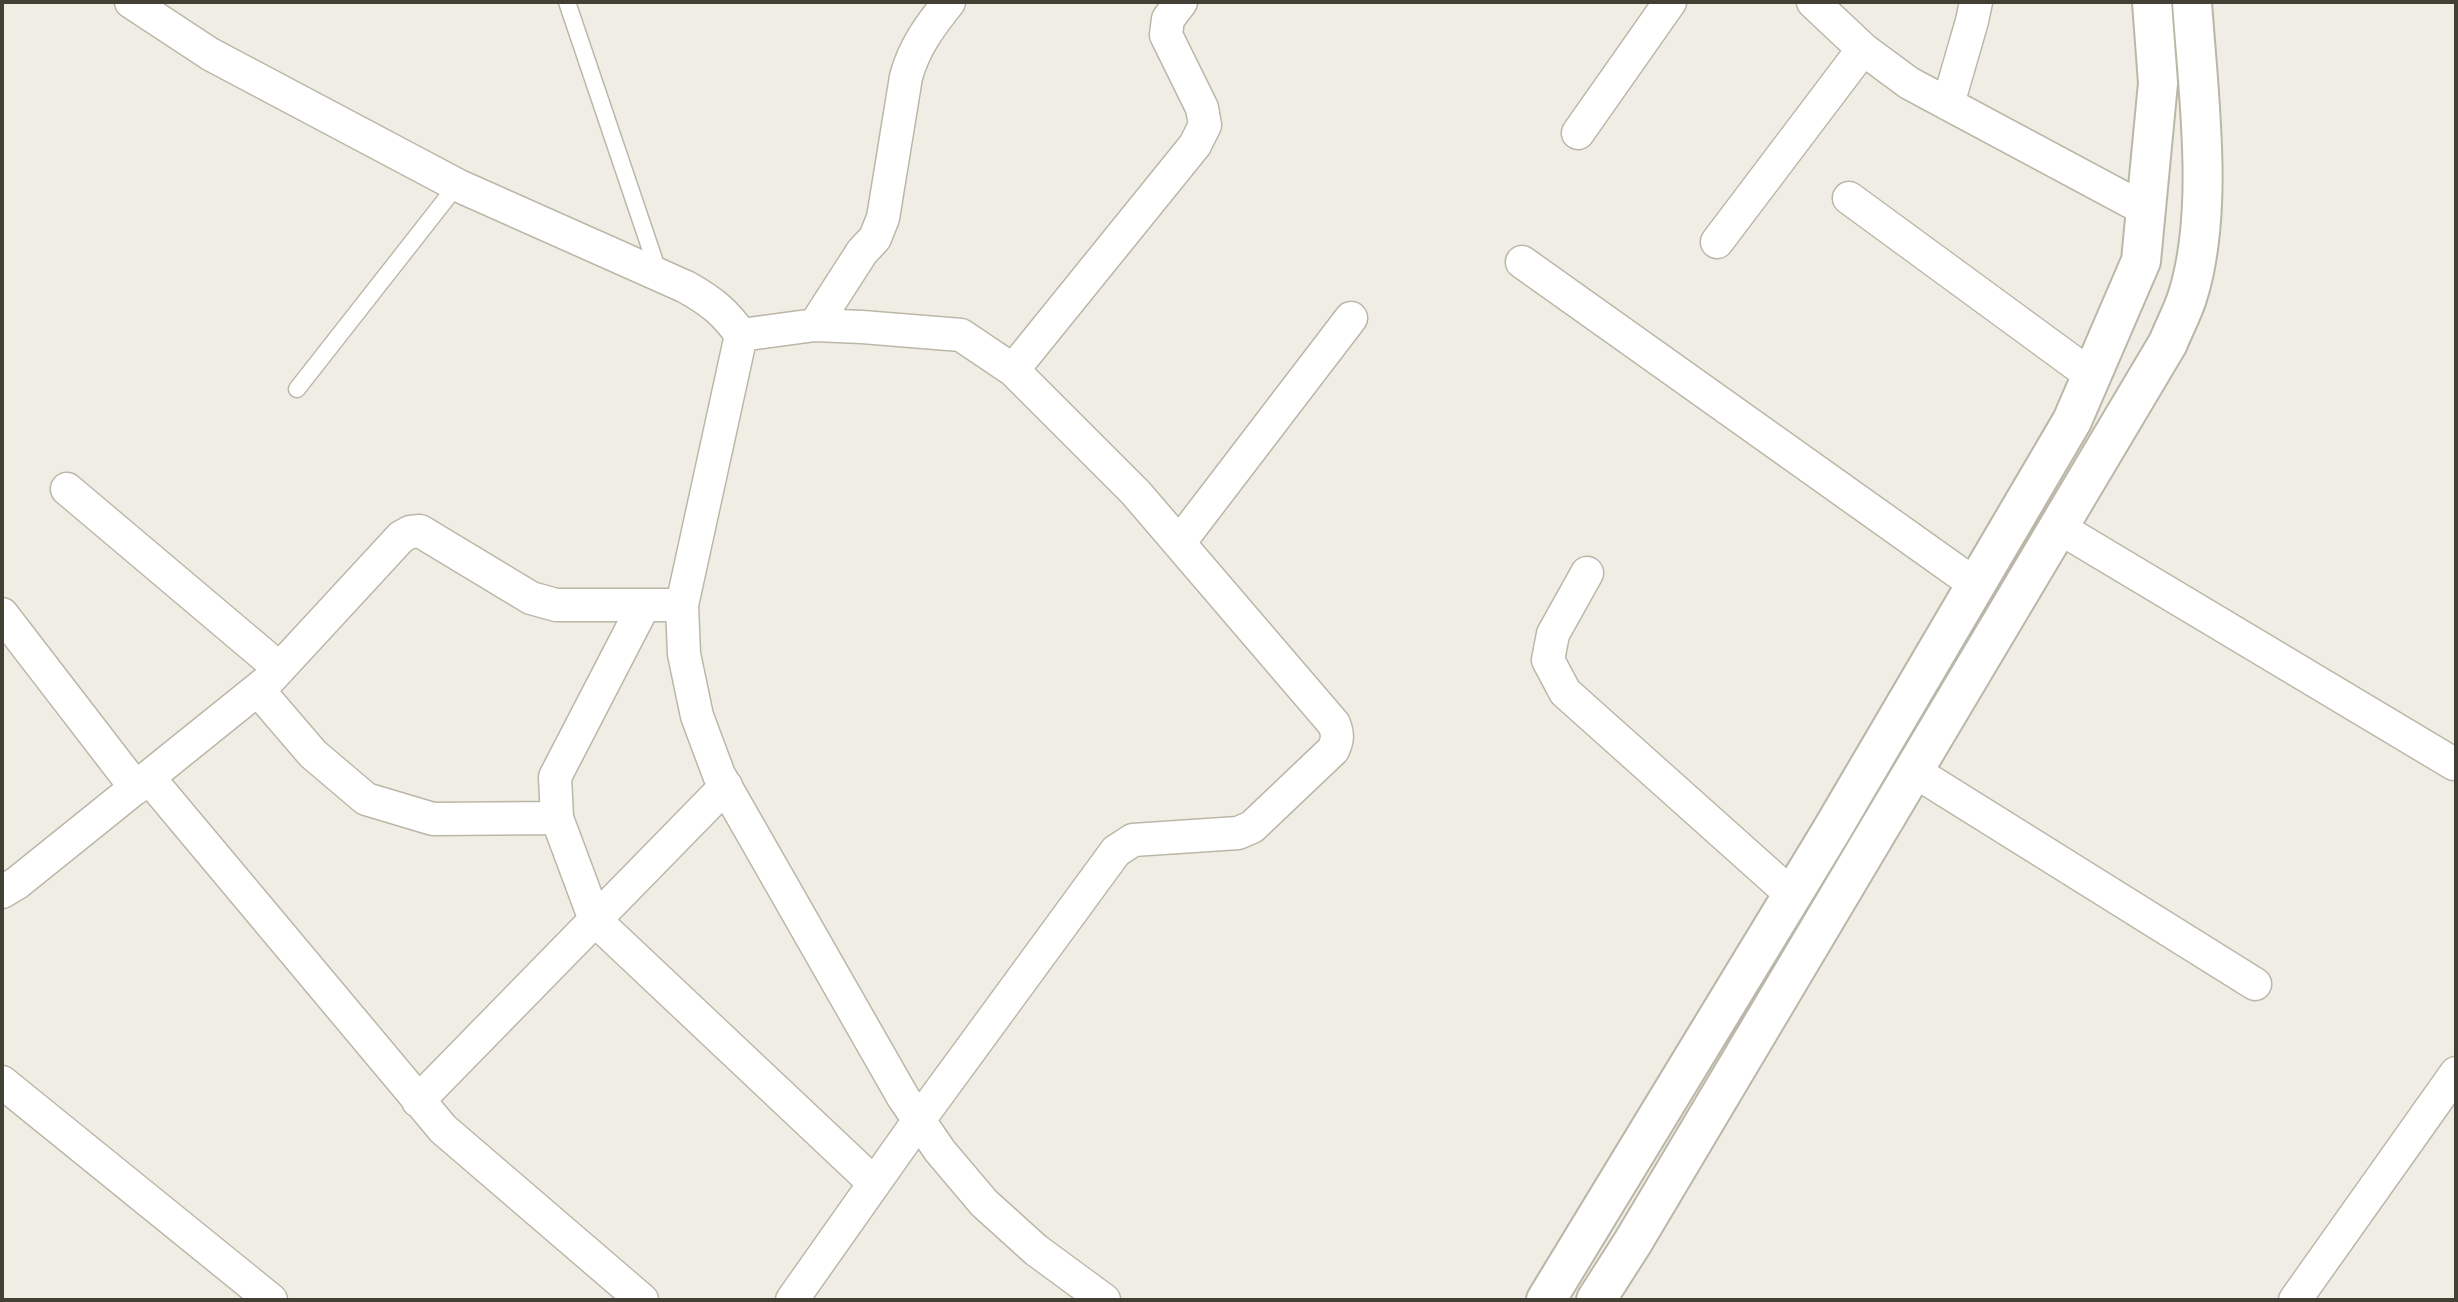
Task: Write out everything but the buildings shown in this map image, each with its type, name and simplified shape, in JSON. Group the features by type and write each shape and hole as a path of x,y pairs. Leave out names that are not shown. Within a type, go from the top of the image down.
{"street":[{"path":"131,2 209,54 457,185 660,275 711,301 729,318 741,335 682,605 684,654 697,716 719,775 903,1097 940,1151 984,1203 1036,1250 1104,1300"},
{"path":"815,325 862,252 875,238 883,218 906,77 912,57 922,37 949,2"},
{"path":"1013,370 1195,145 1205,125 1202,108 1166,35 1168,19 1181,2"},
{"path":"1578,133 1670,2"},
{"path":"1813,2 1863,49 1909,83 2146,210"},
{"path":"1948,104 1976,2"},
{"path":"1546,1300 1792,895 2073,421 2141,261 2158,83 2152,2"},
{"path":"1596,1300 2168,343 2187,297 2198,242 2203,185 2192,2"},
{"path":"1717,242 1863,49"},
{"path":"1849,198 2092,376"},
{"path":"1522,262 1976,585"},
{"path":"1179,543 1351,318"},
{"path":"741,335 815,325 961,335 1013,370 1136,493 1334,724 1337,733 1333,750 1252,827 1238,833 1133,840 1116,851 919,1120 792,1300"},
{"path":"67,489 269,679 313,754 366,799 433,819 557,818"},
{"path":"2058,527 2454,764"},
{"path":"2,892 18,883 269,679 401,537 410,532 420,531 543,603 682,605"},
{"path":"1587,573 1553,634 1548,660 1565,692 1792,895"},
{"path":"644,605 555,777 557,818 594,920 874,1184"},
{"path":"2,614 142,783 443,1129 642,1300"},
{"path":"1914,771 2255,984"},
{"path":"418,1101 726,786"},
{"path":"2295,1300 2456,1073"},
{"path":"6,1094 271,1300"}],"lane":[{"path":"567,2 660,275"},
{"path":"297,389 457,185"}]}
